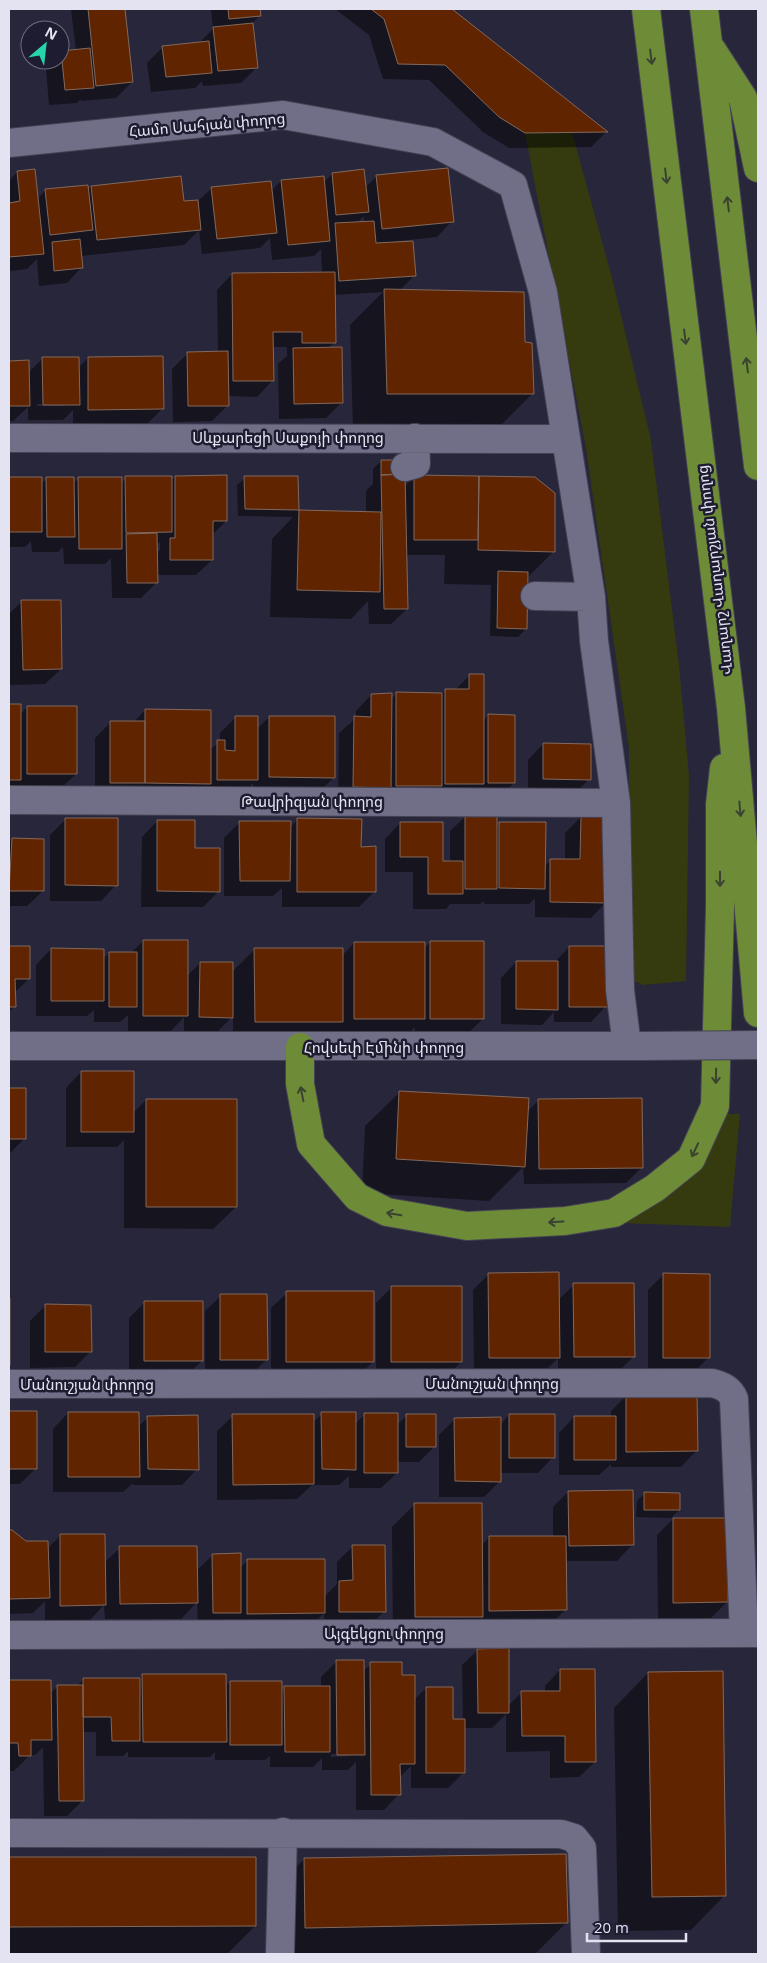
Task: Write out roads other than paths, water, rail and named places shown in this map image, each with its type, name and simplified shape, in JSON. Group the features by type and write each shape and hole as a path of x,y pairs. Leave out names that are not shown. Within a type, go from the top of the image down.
{"main road":[{"name":"Վաղարշ Վաղարշյան փողոց","path":"646,9 731,708 758,1013"},
{"path":"704,9 719,122 758,466"},
{"path":"707,42 743,98 758,168"},
{"path":"300,1047 300,1084 311,1144 357,1197 387,1212 466,1226 565,1221 614,1213 655,1188 691,1159 715,1106 720,907 720,804 731,708"}],"street":[{"name":"Համո Սահյան փողոց","path":"9,143 283,115 433,142 513,185 543,292 591,597 594,641 616,803 620,990 635,1046"},
{"name":"Սևքարեցի Սաքոյի փողոց","path":"9,438 566,439"},
{"path":"405,467 416,464 415,438"},
{"path":"535,596 591,597"},
{"name":"Թավրիզյան փողոց","path":"9,800 616,803"},
{"name":"Հովսեփ Էմինի փողոց","path":"9,1046 758,1045"},
{"name":"Մանուշյան փողոց","path":"9,1384 712,1383 722,1386 731,1391 734,1399 751,1633"},
{"name":"Այգեկցու փողոց","path":"9,1635 751,1633"},
{"path":"280,1954 283,1832"},
{"path":"9,1833 561,1834 574,1838 582,1848 586,1954"}]}
